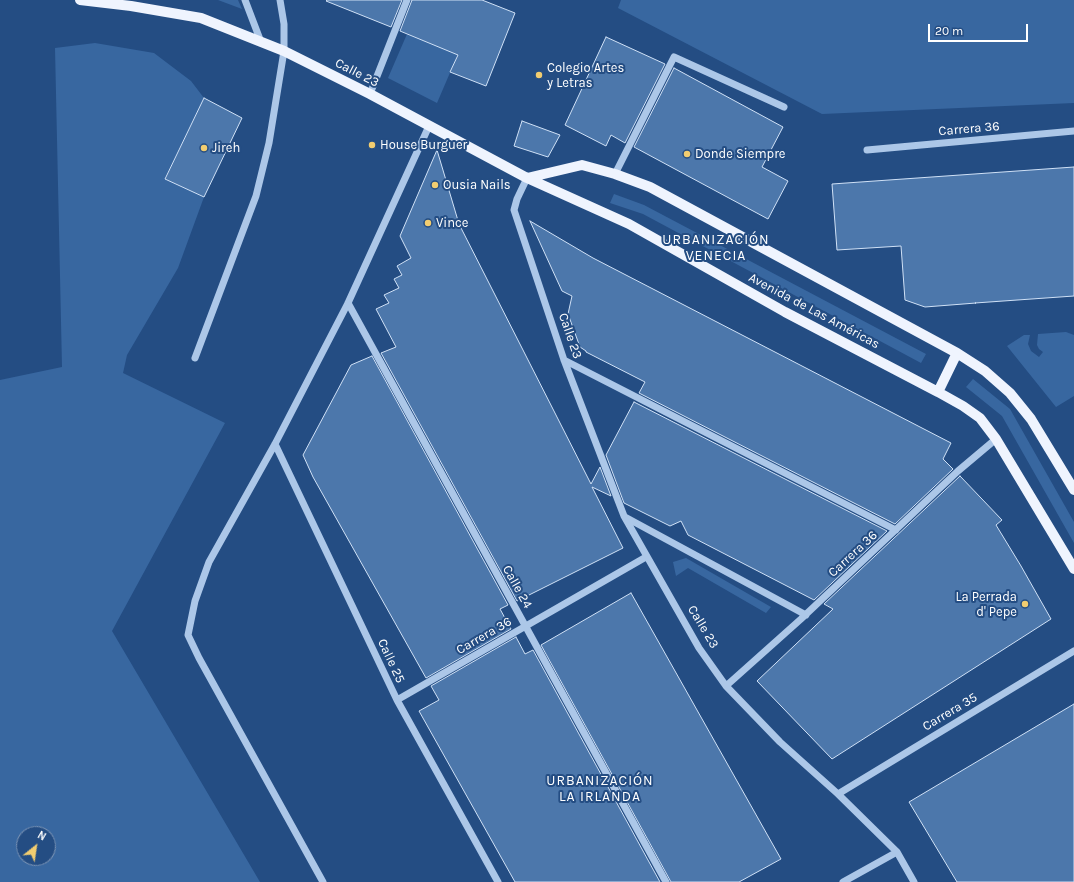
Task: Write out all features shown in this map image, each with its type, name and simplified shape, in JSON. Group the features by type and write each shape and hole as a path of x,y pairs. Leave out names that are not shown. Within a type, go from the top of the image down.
{"main road":[{"name":"Calle 23","path":"80,0 131,6 200,18 261,42 370,94 528,178"},
{"path":"528,178 582,165 615,174 650,187 957,353 984,371 1010,393 1030,419 1074,490"},
{"name":"Avenida de Las Américas","path":"528,178 629,224 785,312 938,392 963,406 980,418 996,439 1074,569"},
{"path":"938,392 957,353"}],"street":[{"path":"245,0 261,42"},
{"path":"196,358 256,196 270,138 284,52 284,24 280,0"},
{"path":"370,94 407,0"},
{"path":"615,174 674,57 784,107"},
{"path":"324,882 199,658 188,635 195,601 208,562 275,444 348,303 429,126"},
{"name":"Carrera 36","path":"867,150 1074,131"},
{"name":"Calle 23","path":"528,178 517,199 514,210 564,360 624,516 646,557 699,648 726,686 780,742 838,794 897,852 914,882"},
{"name":"Calle 24","path":"348,303 666,882"},
{"path":"564,360 896,530"},
{"name":"Carrera 36","path":"726,686 806,615 958,471 996,439"},
{"name":"Calle 25","path":"275,444 397,700 498,882"},
{"path":"624,516 806,615"},
{"name":"Carrera 36","path":"397,700 646,557"},
{"name":"Carrera 35","path":"838,794 1074,651"},
{"path":"843,882 897,852"}],"shaded area":[{"path":"218,0 238,0 242,9"},
{"path":"621,0 1074,0 1074,103 822,114 618,8"},
{"path":"407,34 458,54 437,103 388,78"},
{"path":"95,43 154,53 191,81 204,98 165,178 204,197 178,268 127,355 123,373 225,423 112,631 260,882 0,882 0,380 62,367 55,48"},
{"path":"614,194 644,205 926,354 921,363 643,214 610,203"},
{"path":"1066,332 1074,335 1074,396 1056,407 1007,346 1024,335 1030,335 1028,344 1031,351 1039,357 1043,352 1037,345 1038,334"},
{"path":"973,379 1010,409 1074,522 1074,543 1002,416 966,387"},
{"path":"686,558 771,607 766,613 688,568 676,576 673,562"}],"building":[{"path":"402,0 391,27 326,1"},
{"path":"412,0 482,0 515,13 486,86 450,72 458,55 400,31"},
{"path":"606,37 665,64 625,143 611,135 606,146 565,125"},
{"path":"674,68 783,127 762,167 788,181 768,219 634,147"},
{"name":"Jireh","path":"204,98 242,118 204,197 165,179"},
{"path":"522,121 560,135 548,157 514,146"},
{"path":"437,150 459,224 591,484 600,467 611,496 592,487 623,548 517,601 381,353 396,347 376,309 389,303 384,295 399,288 394,279 402,275 397,266 411,258 400,236"},
{"path":"1074,167 1074,296 925,307 905,300 901,246 837,250 832,184"},
{"path":"530,221 593,258 951,443 943,459 953,469 895,524 639,393 645,382 586,352 580,347 568,314 572,296 562,291"},
{"path":"372,356 508,605 500,609 511,629 426,678 313,477 303,455 351,365"},
{"path":"634,402 887,531 814,600 688,535 681,521 670,526 624,503 606,455"},
{"path":"960,476 1002,520 996,525 1051,619 832,759 757,681 833,609 824,604"},
{"path":"631,593 781,859 739,882 671,882 541,645"},
{"path":"516,637 525,654 533,650 660,882 515,882 419,711 439,700 431,686"},
{"path":"1074,704 1074,882 957,882 909,802"}],"place":[{"name":"Colegio Artes y Letras","path":"539,75"},
{"name":"House Burguer","path":"372,145"},
{"name":"Jireh","path":"204,148"},
{"name":"Donde Siempre","path":"687,154"},
{"name":"Ousia Nails","path":"435,185"},
{"name":"Vince","path":"428,223"},
{"name":"La Perrada d' Pepe","path":"1025,604"}],"district":[{"name":"URBANIZACIÓN VENECIA","path":"716,248"},
{"name":"URBANIZACIÓN LA IRLANDA","path":"600,790"}]}
